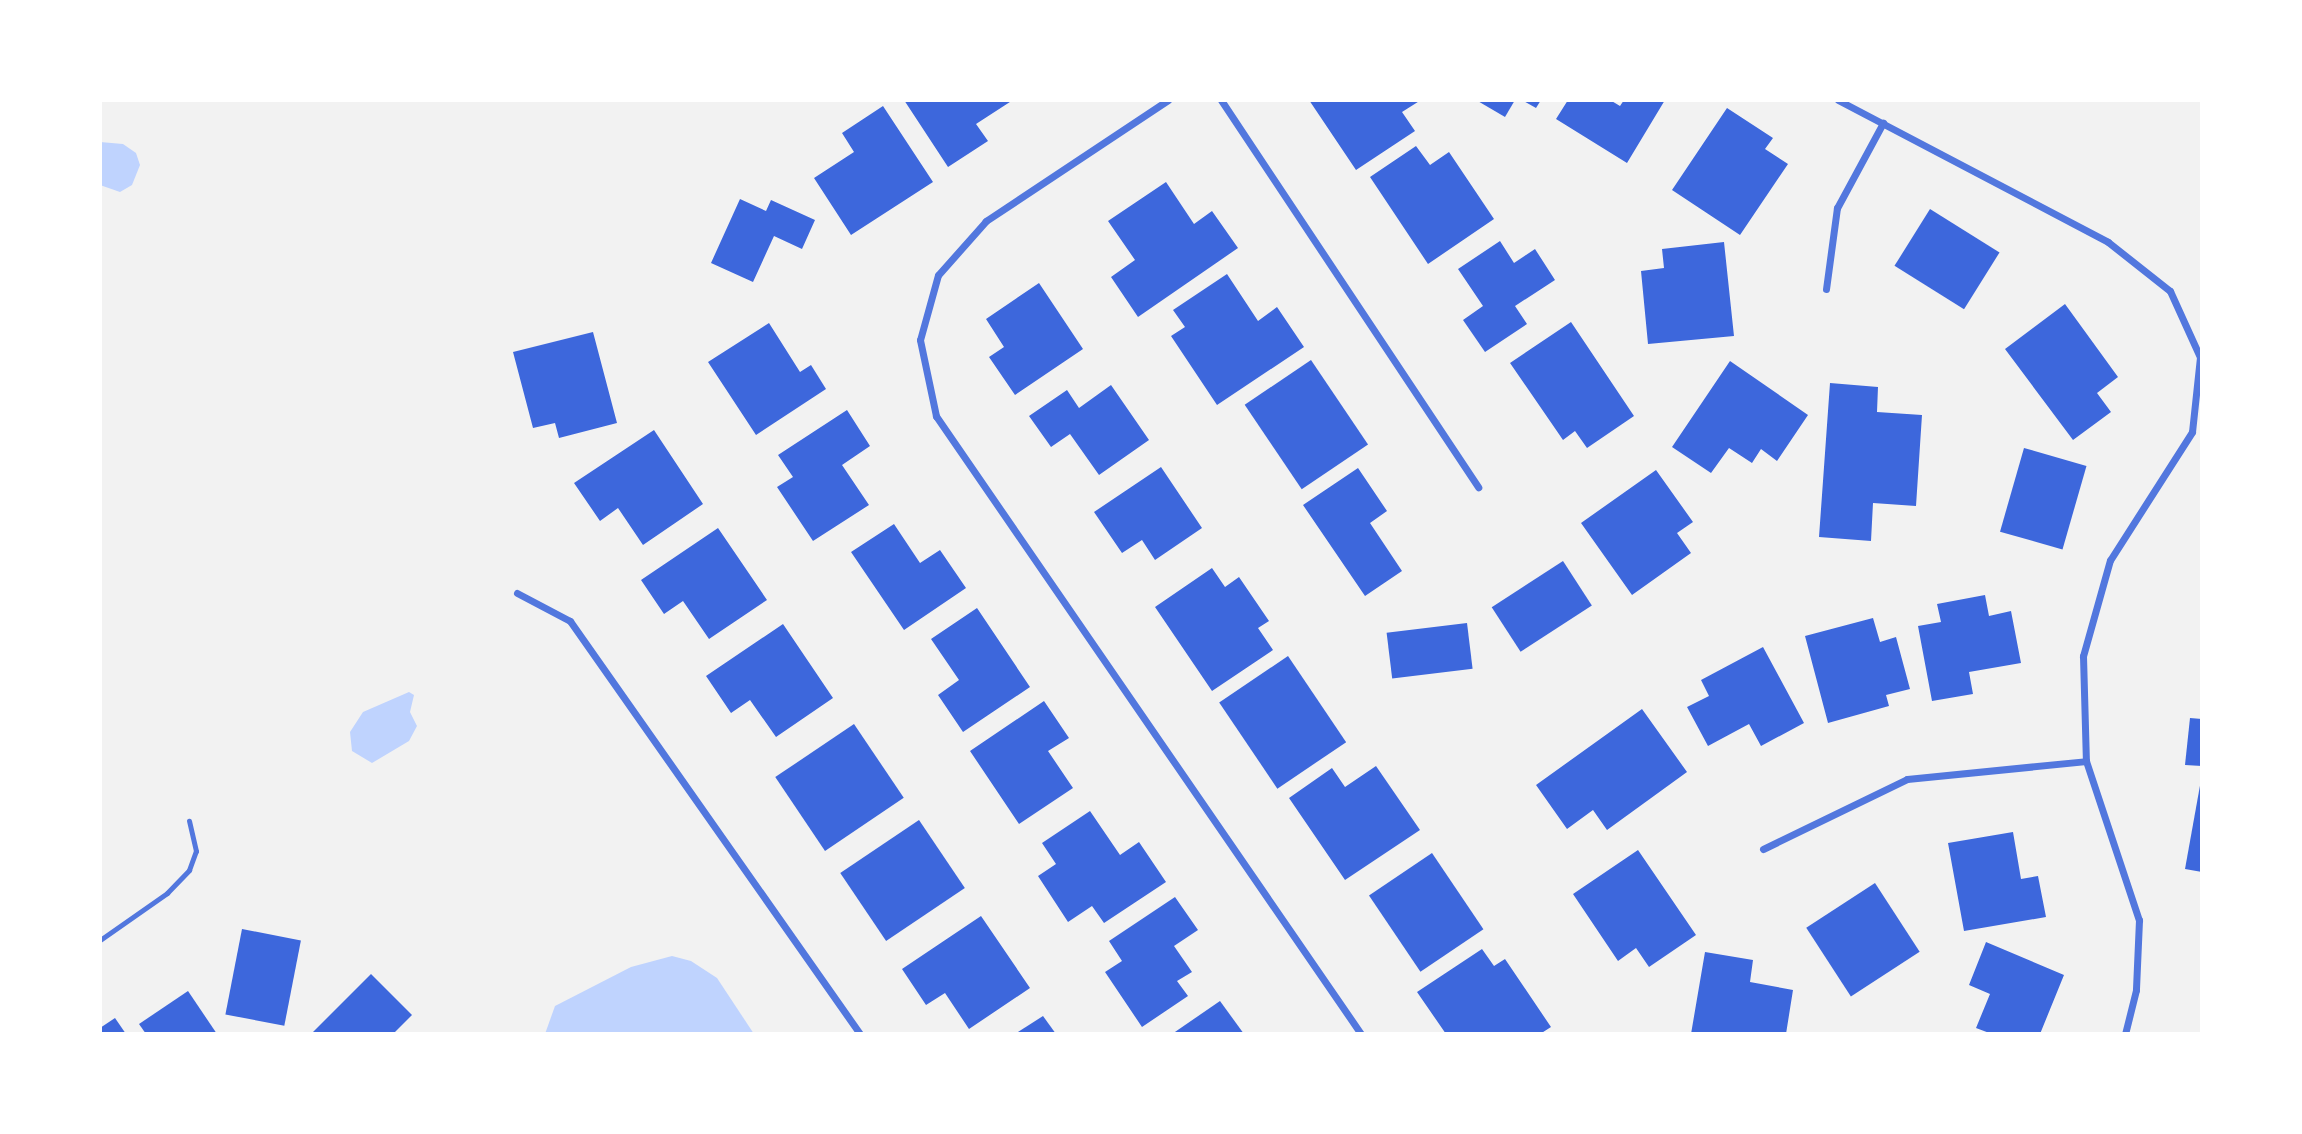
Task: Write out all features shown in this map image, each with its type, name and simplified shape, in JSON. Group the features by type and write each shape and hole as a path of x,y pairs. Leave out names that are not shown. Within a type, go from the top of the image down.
{"street":[{"path":"1168,100 986,221 938,275 920,340 936,416 1361,1034"},
{"path":"1221,100 1479,487"},
{"path":"1838,100 2108,242 2170,291 2200,357 2192,432 2110,560 2083,656 2086,761 2139,920 2136,990 2125,1034"},
{"path":"1826,289 1837,208 1883,123"},
{"path":"517,593 570,621 860,1034"},
{"path":"1763,849 1907,779 2086,761"}],"lane":[{"path":"100,940 167,893 189,870 196,850 189,821"}],"water":[{"path":"100,142 123,144 136,153 140,165 132,185 120,192 100,185"},
{"path":"409,692 414,695 410,712 417,726 409,741 372,763 352,751 350,732 363,712"},
{"path":"672,956 691,961 717,978 754,1034 545,1034 555,1006 631,967"}],"building":[{"path":"904,100 1013,100 976,124 988,141 948,167"},
{"path":"1309,100 1421,100 1402,112 1415,131 1356,170"},
{"path":"1476,100 1515,100 1505,117"},
{"path":"1522,100 1541,100 1536,108"},
{"path":"1568,100 1610,100 1620,106 1624,100 1665,100 1627,163 1556,119"},
{"path":"883,106 933,182 851,235 814,178 854,152 842,133"},
{"path":"1727,108 1773,138 1765,149 1788,164 1740,235 1672,190"},
{"path":"1416,146 1430,165 1449,152 1494,219 1428,264 1370,177"},
{"path":"1166,182 1194,224 1212,211 1238,248 1138,317 1111,277 1135,260 1108,221"},
{"path":"740,199 766,211 771,200 815,220 802,249 774,236 753,282 711,263"},
{"path":"1930,209 2000,252 1964,309 1894,266"},
{"path":"1500,241 1514,263 1535,249 1555,280 1515,306 1527,324 1485,352 1463,320 1483,306 1458,269"},
{"path":"1724,242 1734,336 1648,344 1641,271 1664,268 1662,249"},
{"path":"1227,274 1258,321 1277,307 1304,347 1217,405 1171,336 1185,327 1173,310"},
{"path":"1039,283 1083,349 1015,395 989,357 1004,347 986,319"},
{"path":"2065,304 2118,377 2097,393 2111,412 2073,440 2005,349"},
{"path":"1571,322 1634,416 1587,448 1575,431 1563,440 1510,363"},
{"path":"769,323 800,372 811,365 826,389 756,435 708,362"},
{"path":"593,332 617,423 559,438 555,423 533,428 513,352"},
{"path":"1311,360 1368,445 1302,489 1245,405"},
{"path":"1730,361 1808,415 1777,461 1761,449 1752,463 1729,448 1711,473 1672,447"},
{"path":"1830,383 1878,387 1877,412 1922,415 1916,506 1873,503 1871,541 1819,537"},
{"path":"1111,385 1149,440 1099,475 1070,434 1051,447 1029,416 1067,390 1079,408"},
{"path":"847,410 870,446 842,465 869,505 813,541 777,487 793,477 778,455"},
{"path":"654,430 703,504 643,545 618,508 600,521 574,483"},
{"path":"2024,448 2086,466 2063,550 2000,532"},
{"path":"1161,467 1202,528 1155,560 1142,540 1122,553 1094,512"},
{"path":"1358,468 1387,511 1370,523 1402,571 1365,596 1303,505"},
{"path":"1656,470 1693,522 1677,533 1691,553 1632,595 1581,523"},
{"path":"894,524 920,563 940,550 966,588 904,630 851,552"},
{"path":"718,528 767,600 709,639 683,601 664,614 641,580"},
{"path":"1563,561 1592,605 1521,652 1492,607"},
{"path":"1212,568 1225,587 1239,577 1269,621 1258,628 1273,650 1212,691 1155,607"},
{"path":"1985,595 1989,616 2011,611 2021,663 1969,672 1973,694 1932,701 1918,626 1941,622 1937,604"},
{"path":"977,608 1030,687 963,732 938,695 959,680 931,639"},
{"path":"1873,618 1880,642 1896,637 1910,689 1886,695 1889,706 1828,723 1805,636"},
{"path":"1467,623 1473,669 1392,679 1387,633"},
{"path":"783,624 833,698 776,737 750,700 731,713 706,676"},
{"path":"1763,647 1804,723 1761,746 1749,724 1708,746 1687,707 1709,696 1701,680"},
{"path":"1288,656 1346,742 1277,789 1219,702"},
{"path":"1044,701 1069,738 1048,751 1073,788 1019,824 970,751"},
{"path":"1642,709 1687,772 1607,830 1593,810 1567,829 1536,785"},
{"path":"2190,718 2202,719 2202,766 2185,765"},
{"path":"854,724 904,798 825,851 775,777"},
{"path":"1376,766 1420,830 1345,880 1289,798 1332,768 1345,787"},
{"path":"2202,780 2202,872 2185,869"},
{"path":"1090,811 1120,855 1139,842 1166,882 1104,923 1092,906 1068,922 1038,876 1056,864 1042,843"},
{"path":"919,820 965,888 886,941 840,873"},
{"path":"2013,832 2021,879 2038,876 2046,917 1964,931 1948,843"},
{"path":"1638,850 1696,935 1649,967 1636,948 1618,961 1573,894"},
{"path":"1432,853 1483,929 1420,972 1369,895"},
{"path":"1875,883 1920,952 1851,996 1806,928"},
{"path":"1175,897 1198,930 1174,946 1192,972 1177,981 1188,996 1142,1027 1105,972 1122,961 1109,941"},
{"path":"981,916 1030,988 969,1029 945,993 926,1005 902,969"},
{"path":"242,929 301,940 284,1026 225,1014"},
{"path":"1986,942 2064,975 2040,1034 1992,1034 1976,1028 1990,994 1969,985"},
{"path":"1482,949 1494,966 1505,959 1551,1027 1540,1034 1446,1034 1417,992"},
{"path":"1705,952 1753,960 1750,982 1793,990 1786,1034 1691,1034"},
{"path":"371,974 412,1015 393,1034 311,1034"},
{"path":"188,991 217,1034 146,1034 139,1024"},
{"path":"1220,1001 1244,1034 1172,1034"},
{"path":"1043,1016 1056,1034 1015,1034"},
{"path":"115,1018 126,1034 100,1034 100,1028"}]}
